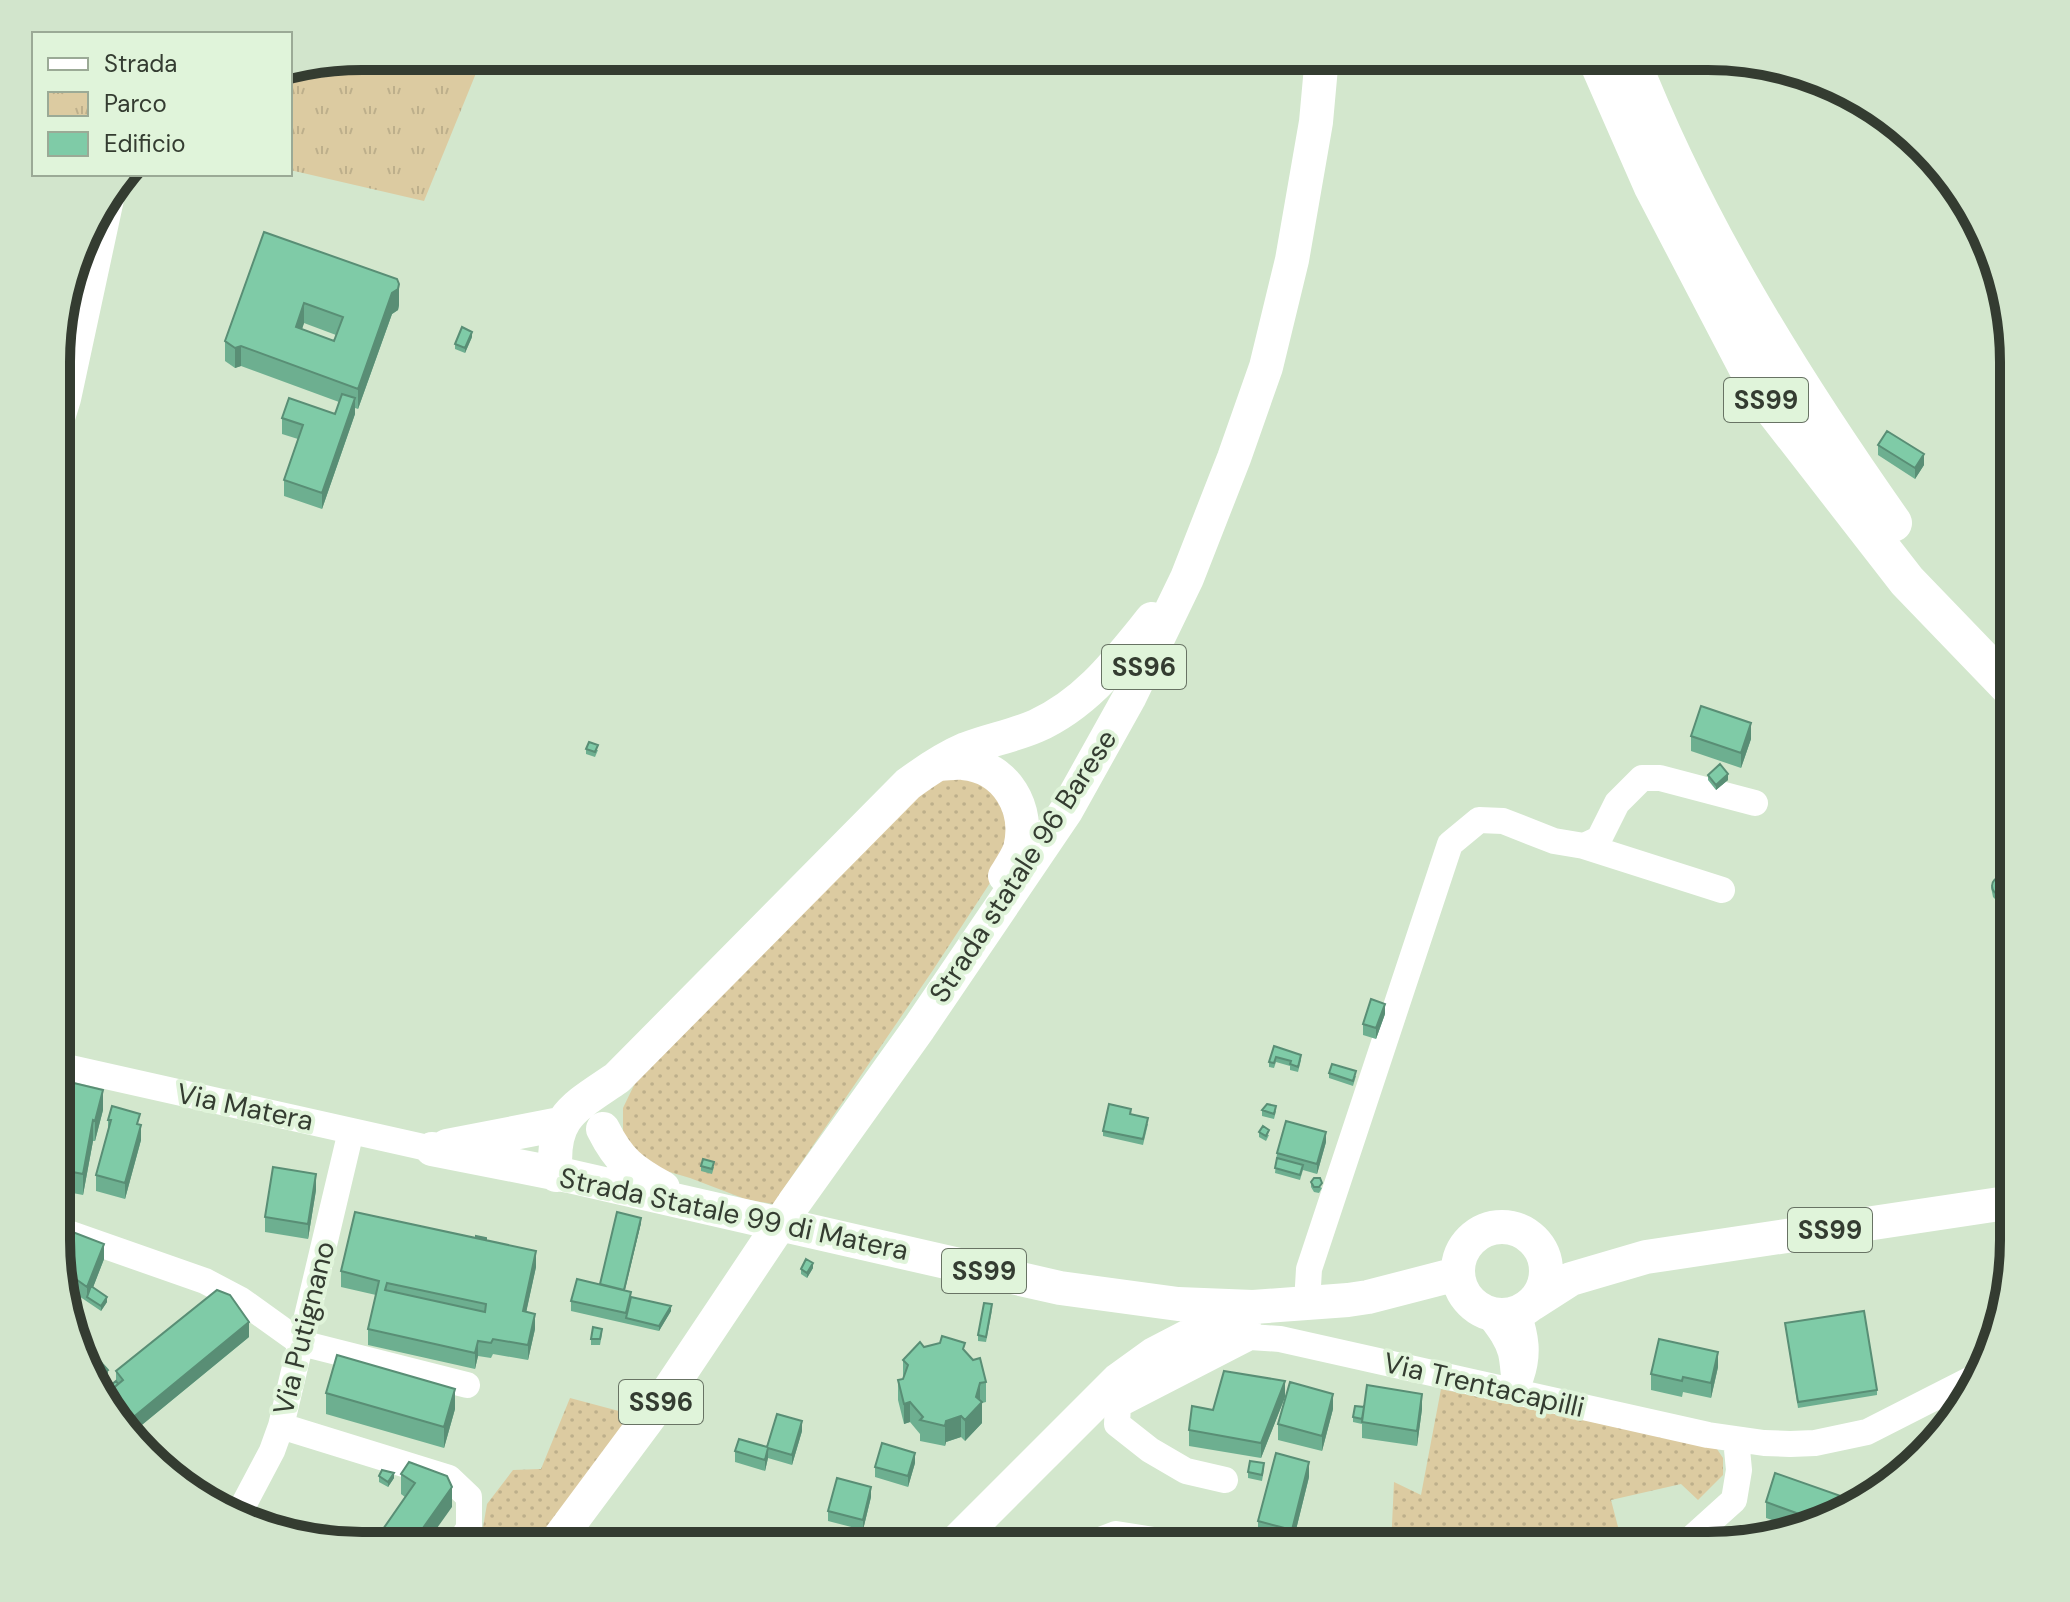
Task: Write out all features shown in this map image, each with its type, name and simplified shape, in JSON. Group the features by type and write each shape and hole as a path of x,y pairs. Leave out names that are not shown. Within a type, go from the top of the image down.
{"highway":[{"name":"SS99","path":"1602,70 1653,187 1760,392 1907,581 2000,677"},
{"name":"SS99","path":"1635,70 1653,117 1734,273 1828,429 1892,522 2000,647"}],"main road":[{"name":"Strada statale 96 Barese","path":"564,1532 667,1393 794,1203 919,1028 1066,811 1129,698 1187,578 1266,367 1292,260 1316,122 1321,70"},
{"path":"617,1078 603,1129 589,1156 562,1176 554,1151 560,1124 579,1105 617,1078 908,784 934,765 968,748 1037,725 1069,708 1103,680 1155,615 1234,458"},
{"path":"919,1028 1019,851 1023,822 1015,794 995,773 964,762 934,765"},
{"path":"432,1149 560,1124"},
{"path":"603,1129 613,1151 632,1171 695,1205"},
{"name":"Strada Statale 99 di Matera","path":"432,1149 1060,1288 1178,1304 1292,1305 1368,1297 1492,1301"},
{"name":"SS99","path":"1545,1259 1646,1257 2000,1204"},
{"path":"1501,1226 1528,1235 1545,1259 1544,1283 1492,1301 1459,1260 1464,1247 1474,1236 1501,1226"},
{"name":"SS99","path":"1492,1301 1646,1257"},
{"path":"966,1532 1118,1380 1154,1354 1206,1327 1292,1305"}],"street":[{"path":"70,390 106,221"},
{"path":"1584,846 1599,839 1617,803 1642,778 1660,778 1755,803"},
{"path":"1292,1305 1309,1269 1450,844 1479,820 1503,821 1554,841 1584,846 1722,890"},
{"name":"Via Matera","path":"70,1068 432,1149"},
{"name":"Via Putignano","path":"243,1506 272,1451 281,1426 351,1131"},
{"path":"70,1234 205,1281 241,1300 301,1343 467,1385"},
{"path":"1492,1301 1512,1356 1512,1375 1517,1392"},
{"name":"Via Trentacapilli","path":"1225,1480 1186,1471 1150,1450 1117,1424 1118,1405 1250,1337 1280,1339 1764,1443 1815,1443 1867,1432 1962,1383"},
{"path":"281,1426 449,1478 469,1497 466,1532"},
{"path":"1699,1532 1734,1500 1739,1470 1736,1439"}],"green space":[{"path":"362,70 477,70 424,201 292,170 292,79"},
{"path":"948,770 990,785 1013,823 1007,857 773,1204 745,1199 646,1165 623,1134 623,1108 637,1079 924,780"},
{"path":"1441,1389 1717,1449 1723,1458 1723,1475 1698,1500 1681,1484 1611,1500 1619,1532 1392,1532 1394,1482 1421,1495"},
{"path":"570,1398 630,1414 548,1532 482,1532 487,1504 513,1470 541,1469"}],"building":[{"path":"264,232 397,279 399,284 392,293 358,389 241,346 235,348 225,341","holes":["304,303 343,317 334,341 296,327"]},
{"path":"462,327 472,332 465,348 455,344"},
{"path":"342,394 355,398 322,493 284,480 303,425 282,418 289,398 335,414"},
{"path":"1887,431 1924,454 1915,468 1878,445"},
{"path":"1701,706 1751,723 1741,753 1691,736"},
{"path":"589,742 598,745 595,752 586,749"},
{"path":"1720,764 1728,774 1716,785 1708,775"},
{"path":"2000,877 2000,895 1992,890 1992,882"},
{"path":"1371,999 1385,1004 1376,1028 1363,1024"},
{"path":"1274,1046 1301,1055 1298,1067 1290,1064 1291,1061 1276,1057 1274,1063 1269,1062"},
{"path":"1332,1064 1356,1071 1353,1081 1329,1073"},
{"path":"70,1082 103,1090 93,1120 83,1174 70,1172"},
{"path":"1109,1104 1131,1109 1130,1114 1148,1118 1143,1139 1103,1131"},
{"path":"1267,1104 1276,1106 1274,1114 1262,1110"},
{"path":"112,1106 140,1114 137,1124 141,1125 125,1183 96,1175"},
{"path":"1286,1121 1326,1132 1317,1164 1277,1153"},
{"path":"1263,1126 1269,1130 1266,1136 1259,1132"},
{"path":"1277,1158 1303,1165 1300,1175 1275,1168"},
{"path":"703,1159 714,1162 712,1169 701,1166"},
{"path":"273,1167 316,1174 308,1224 265,1217"},
{"path":"1314,1178 1320,1178 1322,1183 1319,1187 1314,1187 1311,1182"},
{"path":"355,1212 536,1251 523,1311 535,1314 528,1345 493,1339 491,1343 478,1341 475,1353 368,1329 379,1281 341,1271","holes":["387,1283 486,1304 485,1312 385,1290"]},
{"path":"617,1212 641,1218 624,1290 600,1284"},
{"path":"70,1231 104,1244 87,1287 73,1277"},
{"path":"806,1259 813,1263 807,1273 801,1269"},
{"path":"577,1279 631,1292 626,1313 571,1301"},
{"path":"91,1286 107,1297 101,1306 87,1297"},
{"path":"217,1290 230,1295 249,1322 131,1419 111,1390 123,1380 116,1371"},
{"path":"631,1297 671,1306 659,1326 626,1318"},
{"path":"984,1303 992,1304 986,1337 978,1335"},
{"path":"1864,1311 1877,1390 1798,1402 1785,1323"},
{"path":"593,1327 602,1329 600,1339 591,1339"},
{"path":"942,1336 965,1343 963,1349 973,1360 980,1358 986,1382 980,1383 976,1397 982,1402 965,1420 961,1416 946,1421 945,1426 920,1420 923,1417 910,1402 904,1404 898,1380 903,1379 908,1365 903,1360 920,1342 924,1347 940,1343"},
{"path":"1659,1339 1718,1352 1711,1383 1651,1374"},
{"path":"93,1354 108,1370 103,1374"},
{"path":"337,1355 455,1389 444,1427 326,1393"},
{"path":"1224,1371 1285,1381 1261,1443 1189,1430 1192,1406 1213,1410"},
{"path":"1290,1382 1333,1394 1322,1436 1278,1424"},
{"path":"1367,1385 1422,1394 1417,1431 1362,1422"},
{"path":"1355,1406 1364,1407 1362,1419 1353,1417"},
{"path":"777,1414 802,1421 792,1455 768,1448 765,1460 735,1451 739,1439 767,1447"},
{"path":"882,1443 915,1453 908,1476 875,1467"},
{"path":"1276,1453 1309,1462 1292,1530 1258,1521"},
{"path":"1250,1461 1264,1463 1262,1475 1248,1472"},
{"path":"409,1462 447,1476 452,1487 420,1532 381,1532 415,1483 401,1474"},
{"path":"382,1470 394,1473 388,1482 379,1476"},
{"path":"1775,1473 1845,1498 1803,1516 1766,1502"},
{"path":"837,1478 871,1487 863,1520 828,1511"}]}
